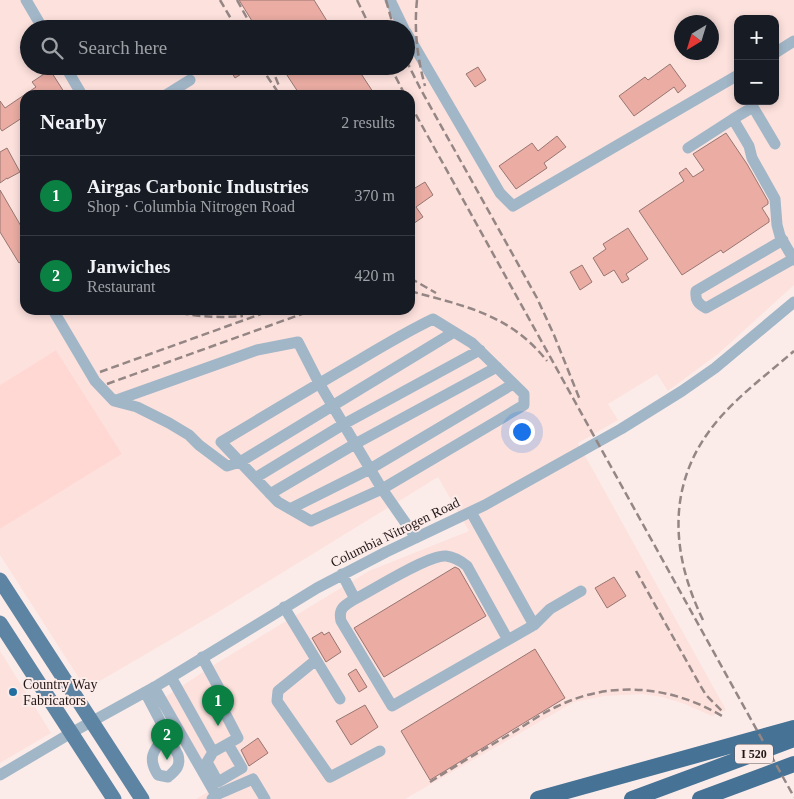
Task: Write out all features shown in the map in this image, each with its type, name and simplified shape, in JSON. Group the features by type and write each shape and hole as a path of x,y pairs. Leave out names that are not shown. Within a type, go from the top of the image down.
{"highway":[{"path":"538,799 794,728"},
{"name":"I 520","path":"632,799 794,739"},
{"name":"I 520","path":"700,799 731,795 794,764"},
{"path":"731,795 794,773"}],"main road":[{"path":"0,580 142,799"},
{"path":"0,615 16,605"},
{"path":"0,622 114,799"}],"street":[{"path":"26,0 38,20"},
{"path":"390,0 400,20"},
{"path":"779,50 794,41"},
{"path":"415,47 500,193 513,206 734,77"},
{"path":"70,75 79,90"},
{"path":"174,90 190,80"},
{"path":"688,148 753,107 775,144"},
{"path":"733,119 775,199 777,225 794,260 706,308 695,299 696,291 783,240"},
{"name":"Columbia Nitrogen Road","path":"0,776 71,733 149,690 342,574 471,512 621,429 708,373 794,302"},
{"path":"56,315 95,380 114,401 151,413 189,434 199,445 227,466 240,462 454,332"},
{"path":"433,319 454,332 480,350 524,394 524,405 382,489 311,521 278,502 221,442 319,383 433,319"},
{"path":"114,401 257,350 298,342 319,383 382,489 416,538"},
{"path":"255,478 344,424 480,350"},
{"path":"270,494 355,444 497,367"},
{"path":"290,509 370,469 513,384"},
{"path":"471,512 534,624"},
{"path":"508,640 467,566 458,559 445,556 422,563 355,599 340,610 341,621 392,706 508,640 534,624 550,608 581,591"},
{"path":"342,574 355,599"},
{"path":"284,608 340,699"},
{"path":"202,657 227,702 224,711 238,738 213,752 207,762 218,782 242,768 228,744"},
{"path":"316,660 278,691 277,701 330,777 380,751"},
{"path":"171,677 213,752"},
{"path":"149,690 166,734"},
{"path":"149,690 214,797 253,779 264,799"}],"shaded area":[{"path":"0,0 794,0 794,285 719,353 668,391 657,374 608,404 618,420 578,443 726,710 712,716 685,704 643,694 604,696 574,702 405,799 196,799 208,792 165,697 217,663 369,571 469,531 438,477 218,612 86,689 0,555 0,529 122,454 56,350 0,385"},
{"path":"56,350 122,454 0,529 0,385"},
{"name":"Country Way Fabricators","path":"0,651 51,733 0,763"}],"building":[{"path":"239,0 314,0 326,20 251,20"},
{"path":"670,64 686,86 678,93 674,87 634,116 619,96 645,77 648,80"},
{"path":"478,67 486,80 475,87 466,74"},
{"path":"42,75 53,75 63,90 32,90 36,87 32,82"},
{"path":"287,75 362,75 372,90 297,90"},
{"path":"20,98 20,119 2,131 0,128 0,101 5,108"},
{"path":"726,133 747,164 768,201 768,204 762,208 769,222 723,253 721,250 682,275 639,211 684,181 679,173 686,168 693,177 704,170 693,154"},
{"path":"557,136 566,147 544,163 547,168 516,189 499,166 532,143 538,151"},
{"path":"7,148 20,172 0,183 0,152"},
{"path":"425,182 433,195 416,207 423,217 415,223 415,188"},
{"path":"0,190 20,224 19,263 0,232"},
{"path":"628,228 648,259 626,274 629,279 622,283 614,270 604,276 593,258 606,249 603,244"},
{"path":"582,265 592,282 580,290 570,272"},
{"path":"455,567 459,569 486,616 384,677 354,628"},
{"path":"614,577 626,596 607,608 595,588"},
{"path":"322,632 324,635 329,632 341,652 326,662 312,638"},
{"path":"535,649 565,698 430,780 401,731"},
{"path":"356,669 367,687 359,692 348,674"},
{"path":"365,705 378,727 351,745 336,721"},
{"path":"258,738 268,753 249,766 241,750"}],"railway":[{"path":"220,0 232,20"},
{"path":"237,0 248,20"},
{"path":"357,0 367,20"},
{"path":"386,0 392,20"},
{"path":"417,0 417,43 425,86"},
{"path":"266,75 277,90"},
{"path":"275,75 279,86"},
{"path":"395,75 402,90"},
{"path":"414,75 537,298 580,400"},
{"path":"415,113 794,797"},
{"path":"415,281 436,293"},
{"path":"415,292 467,307 502,322 518,332 547,361"},
{"path":"196,315 243,316"},
{"path":"100,372 258,315"},
{"path":"107,384 299,315"},
{"path":"703,620 684,569 680,543 679,517 682,492 689,467 701,443 727,410 794,351"},
{"path":"636,571 706,695 724,713"},
{"path":"430,782 546,712 578,698 599,692 641,690 662,693 683,698 722,716"}],"place":[{"name":"Country Way Fabricators","path":"13,692"},
{"name":"Airgas Carbonic Industries","path":"218,726"},
{"name":"Janwiches","path":"167,760"}]}
